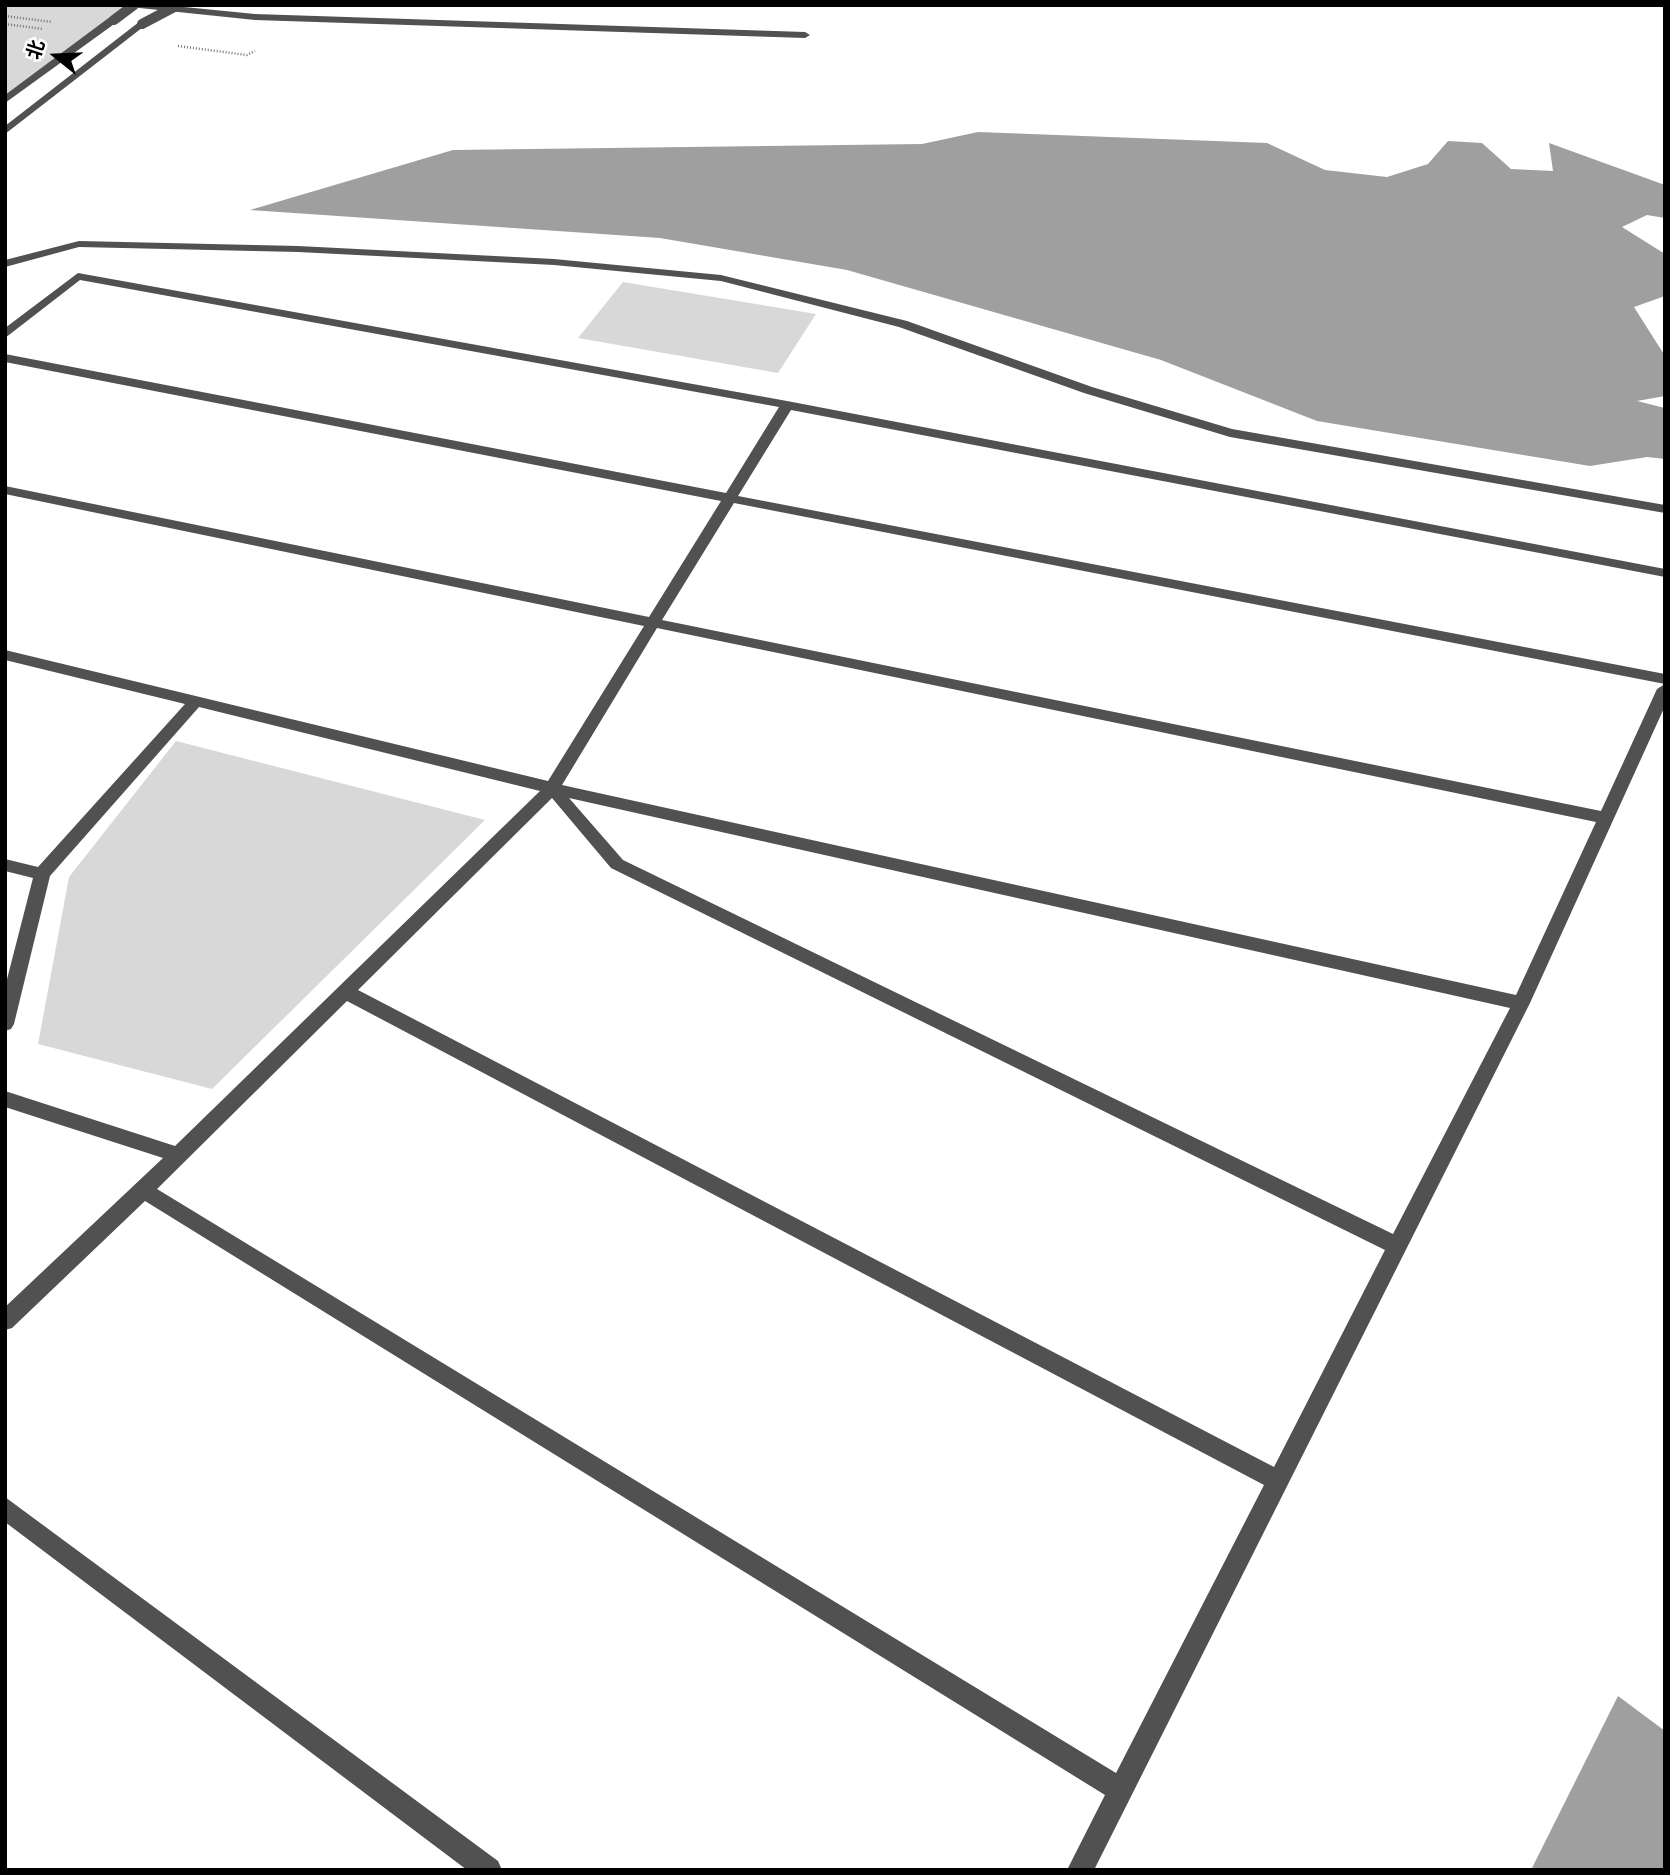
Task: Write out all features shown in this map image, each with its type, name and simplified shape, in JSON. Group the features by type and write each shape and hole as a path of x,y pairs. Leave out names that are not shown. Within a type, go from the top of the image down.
{"street":[{"path":"5,100 132,5 255,17 805,36"},
{"path":"142,5 153,8"},
{"path":"5,131 167,5"},
{"path":"142,24 178,5"},
{"path":"195,12 205,5"},
{"path":"5,264 298,249 554,262 721,278 903,324 1087,390 1230,433 1665,509"},
{"path":"5,334 78,260"},
{"path":"78,260 787,405 1665,573"},
{"path":"5,358 728,500 1665,679"},
{"path":"5,1321 143,1190 552,788 787,405"},
{"path":"5,491 1605,818"},
{"path":"5,655 552,788 1521,1003"},
{"path":"1080,1870 1521,1003 1665,689"},
{"path":"5,1024 42,874 196,701"},
{"path":"552,788 617,864 1397,1246"},
{"path":"5,865 42,874"},
{"path":"345,992 1277,1480"},
{"path":"5,1099 179,1154"},
{"path":"143,1190 1120,1790"},
{"path":"5,1508 489,1870"}],"path":[{"path":"5,16 53,22"},
{"path":"5,24 50,30"},
{"path":"167,44 247,55 259,48"}],"shaded area":[{"path":"5,5 133,5 5,100"},
{"path":"978,132 1267,143 1325,170 1387,177 1428,164 1448,141 1482,143 1511,169 1553,171 1549,143 1665,185 1665,218 1647,215 1622,227 1665,254 1665,296 1634,307 1665,356 1665,396 1637,401 1665,408 1665,459 1647,457 1590,466 1317,421 1161,360 847,270 660,238 250,210 453,150 922,144"},
{"path":"623,282 816,314 778,373 578,338"},
{"path":"176,741 485,820 212,1089 38,1044 69,877"},
{"path":"1618,1696 1665,1731 1665,1870 1531,1870"}]}
